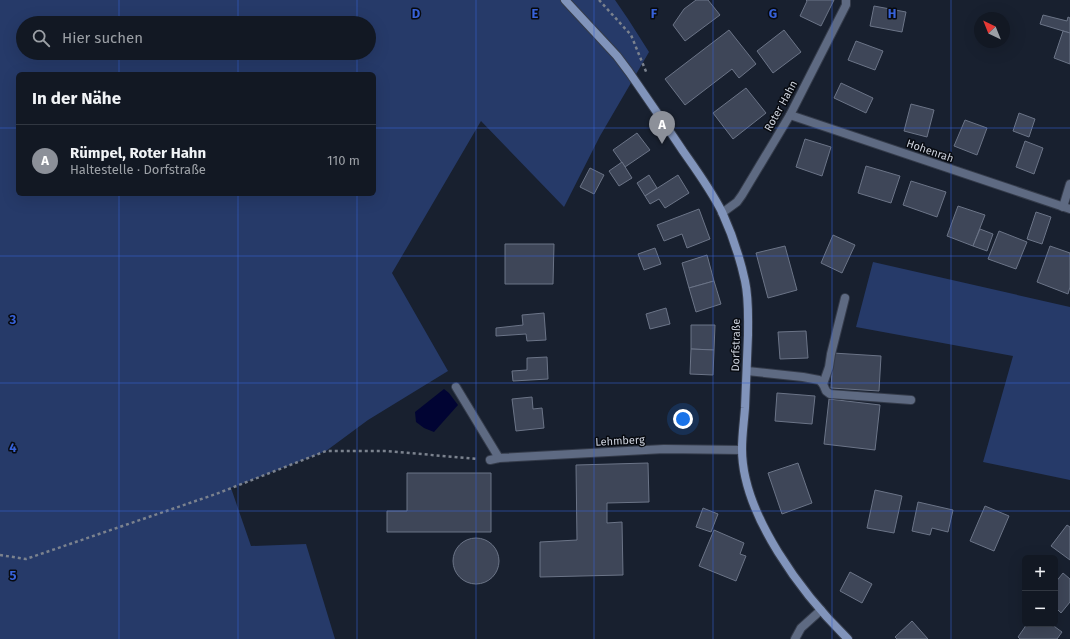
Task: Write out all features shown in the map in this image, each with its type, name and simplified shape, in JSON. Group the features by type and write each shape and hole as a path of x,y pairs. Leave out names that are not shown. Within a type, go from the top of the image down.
{"street":[{"name":"Dorfstraße","path":"565,0 616,56 703,180 722,213 739,257 746,283 748,310 747,371 742,450 745,474 751,496 772,541 786,563 821,610 848,639"},
{"name":"Roter Hahn","path":"722,213 742,195 790,115 846,5 846,0"},
{"name":"Hohenrah","path":"790,115 1066,208 1070,184"},
{"path":"823,384 829,367 845,298"},
{"path":"747,371 819,380 823,384 826,391 830,394 912,400"},
{"path":"456,387 499,458"},
{"name":"Lehmberg","path":"490,460 499,458 664,449 742,450"},
{"path":"795,639 801,628 821,610"}],"path":[{"path":"599,0 631,35 647,73 646,97"},
{"path":"0,555 26,558 216,494 326,451 386,451 490,460"}],"shaded area":[{"path":"0,0 615,0 649,52 600,136 564,207 481,121 392,273 448,371 368,420 326,451 231,488 251,546 306,544 335,639 0,639"},
{"path":"873,262 1070,307 1070,480 983,462 1013,356 856,327"},
{"path":"444,389 458,405 434,432 424,428 416,422 415,412"}],"building":[{"path":"696,0 708,0 720,15 685,41 673,25 684,9"},
{"path":"806,0 834,0 821,26 800,16 807,1"},
{"path":"874,6 906,12 902,32 870,26"},
{"path":"1043,15 1067,21 1068,17 1070,18 1070,33 1040,24"},
{"path":"729,30 756,64 739,78 732,69 685,105 665,79"},
{"path":"784,30 801,52 773,73 757,51"},
{"path":"1063,31 1070,33 1070,64 1054,58"},
{"path":"856,41 883,51 875,70 848,60"},
{"path":"841,83 873,98 866,113 834,98"},
{"path":"746,88 766,113 733,139 713,113"},
{"path":"911,104 934,110 927,137 904,131"},
{"path":"1019,113 1035,119 1029,137 1013,131"},
{"path":"965,120 987,128 977,155 954,146"},
{"path":"637,133 650,150 625,167 613,150"},
{"path":"805,139 831,147 822,176 796,167"},
{"path":"1025,141 1043,148 1034,174 1016,167"},
{"path":"622,162 632,178 619,186 609,171"},
{"path":"866,166 900,176 891,203 858,193"},
{"path":"590,168 604,175 594,194 580,187"},
{"path":"649,175 657,188 645,196 637,183"},
{"path":"678,175 689,193 665,208 659,199 650,204 645,196"},
{"path":"911,181 946,192 937,217 903,205"},
{"path":"958,206 985,215 973,246 947,236"},
{"path":"699,209 710,239 687,248 682,234 664,241 657,225"},
{"path":"1036,212 1051,217 1042,244 1027,239"},
{"path":"980,229 993,234 987,251 973,246"},
{"path":"999,231 1027,242 1016,269 988,259"},
{"path":"833,235 855,245 842,273 821,263"},
{"path":"505,244 554,244 553,284 505,284"},
{"path":"785,246 797,290 768,298 756,253"},
{"path":"1050,246 1070,253 1070,287 1068,294 1037,282"},
{"path":"655,248 661,264 644,270 638,254"},
{"path":"707,255 714,281 689,288 682,263"},
{"path":"714,281 721,304 696,312 689,288"},
{"path":"666,308 670,324 650,329 646,314"},
{"path":"544,313 546,340 527,341 526,334 496,336 496,328 523,325 522,315"},
{"path":"691,325 715,325 714,350 691,349"},
{"path":"806,331 808,358 780,359 778,332"},
{"path":"691,349 714,350 713,375 690,374"},
{"path":"833,353 881,356 879,391 831,388"},
{"path":"547,357 548,379 513,381 512,371 527,370 527,358"},
{"path":"777,393 815,396 812,424 775,421"},
{"path":"532,397 533,409 542,408 544,428 516,431 512,399"},
{"path":"829,399 880,405 875,450 824,444"},
{"path":"648,463 649,502 607,503 607,523 622,522 623,575 540,577 540,542 577,540 576,465"},
{"path":"798,463 812,503 782,514 768,473"},
{"path":"407,473 491,473 491,532 387,532 387,511 407,511"},
{"path":"875,490 902,496 894,533 867,528"},
{"path":"918,502 953,510 948,532 932,528 930,535 912,531"},
{"path":"985,506 1009,516 994,551 970,541"},
{"path":"703,508 718,514 711,532 696,527"},
{"path":"1067,525 1070,527 1070,560 1051,546"},
{"path":"714,530 744,543 740,554 746,556 736,581 699,566"},
{"path":"476,538 489,542 495,548 499,561 495,574 489,580 476,584 463,580 457,574 453,561 457,548 463,542"},
{"path":"850,572 872,584 862,603 840,591"},
{"path":"1063,573 1070,579 1070,602 1061,613 1058,610 1058,579"},
{"path":"912,621 928,639 897,639 895,637"},
{"path":"1025,627 1055,627 1062,632 1057,639 1020,639 1018,637"}],"place":[{"name":"Rümpel, Roter Hahn","path":"662,144"}]}
